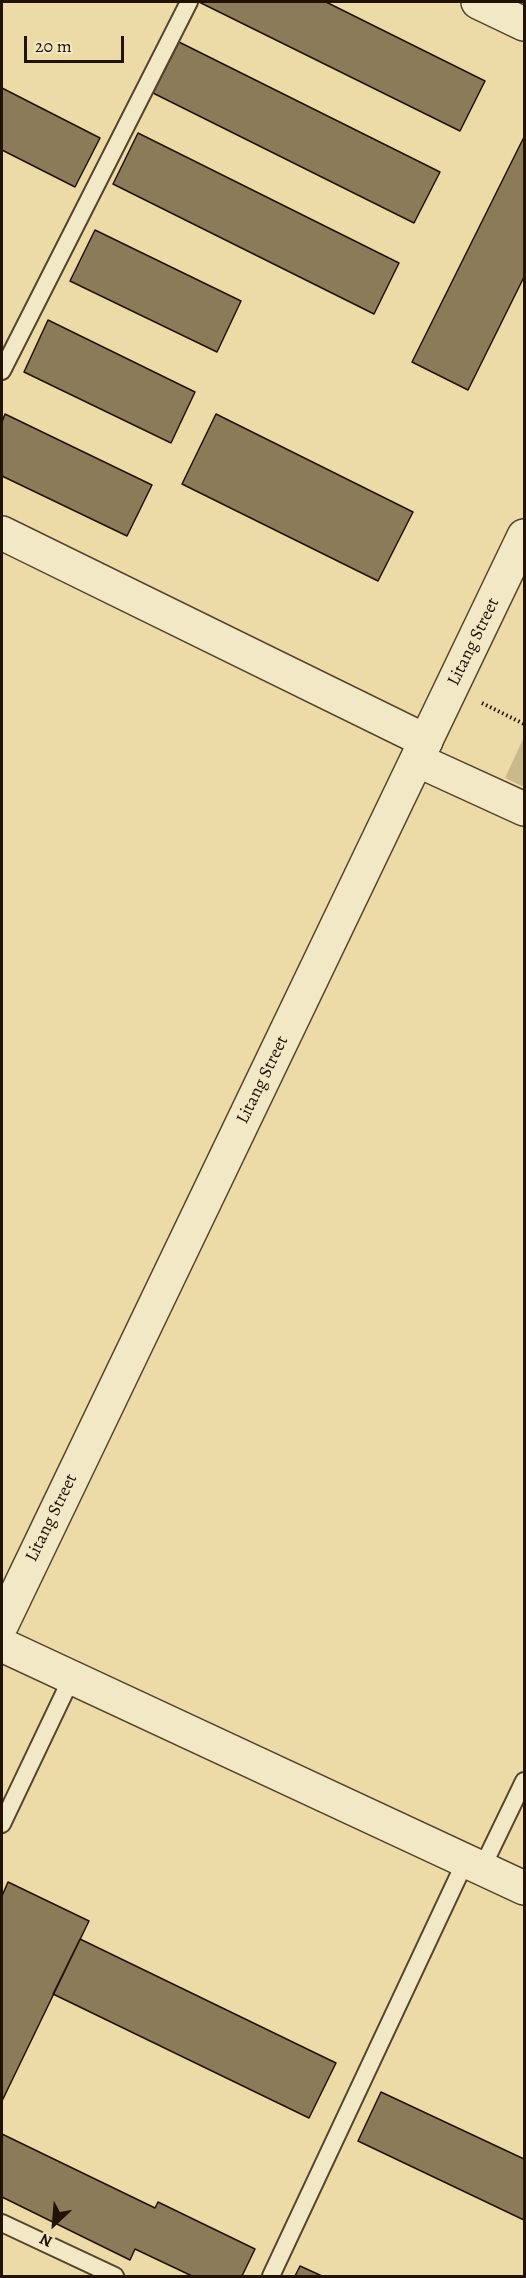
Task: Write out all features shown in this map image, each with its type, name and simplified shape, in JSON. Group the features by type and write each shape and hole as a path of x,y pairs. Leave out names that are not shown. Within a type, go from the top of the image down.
{"street":[{"path":"478,2 525,24"},
{"path":"2,533 422,751 525,809"},
{"name":"Litang Street","path":"2,1624 525,536"},
{"path":"2,1645 525,1888"}],"lane":[{"path":"2,371 189,2"},
{"path":"2,1824 72,1677"},
{"path":"271,2277 474,1864 525,1781"},
{"path":"2,2223 115,2277"}],"path":[{"path":"451,689 525,723"}],"shaded area":[{"path":"524,737 524,787 505,778"}],"building":[{"path":"199,2 326,2 485,81 460,131"},
{"path":"179,42 440,172 414,223 153,93"},
{"path":"2,88 100,138 75,187 2,150"},
{"path":"138,133 399,263 374,314 113,184"},
{"path":"524,137 524,277 468,390 412,362"},
{"path":"95,230 241,301 217,352 70,281"},
{"path":"48,320 195,392 171,443 24,372"},
{"path":"5,414 152,485 127,536 2,476 2,422"},
{"path":"216,414 413,512 378,581 182,484"},
{"path":"8,1882 89,1921 2,2101 2,1896"},
{"path":"80,1939 336,2063 309,2118 53,1994"},
{"path":"381,2092 524,2159 524,2220 358,2141"},
{"path":"2,2134 155,2208 158,2202 255,2249 242,2276 192,2276 135,2249 130,2260 2,2197"},
{"path":"300,2266 322,2276 295,2276"}]}
